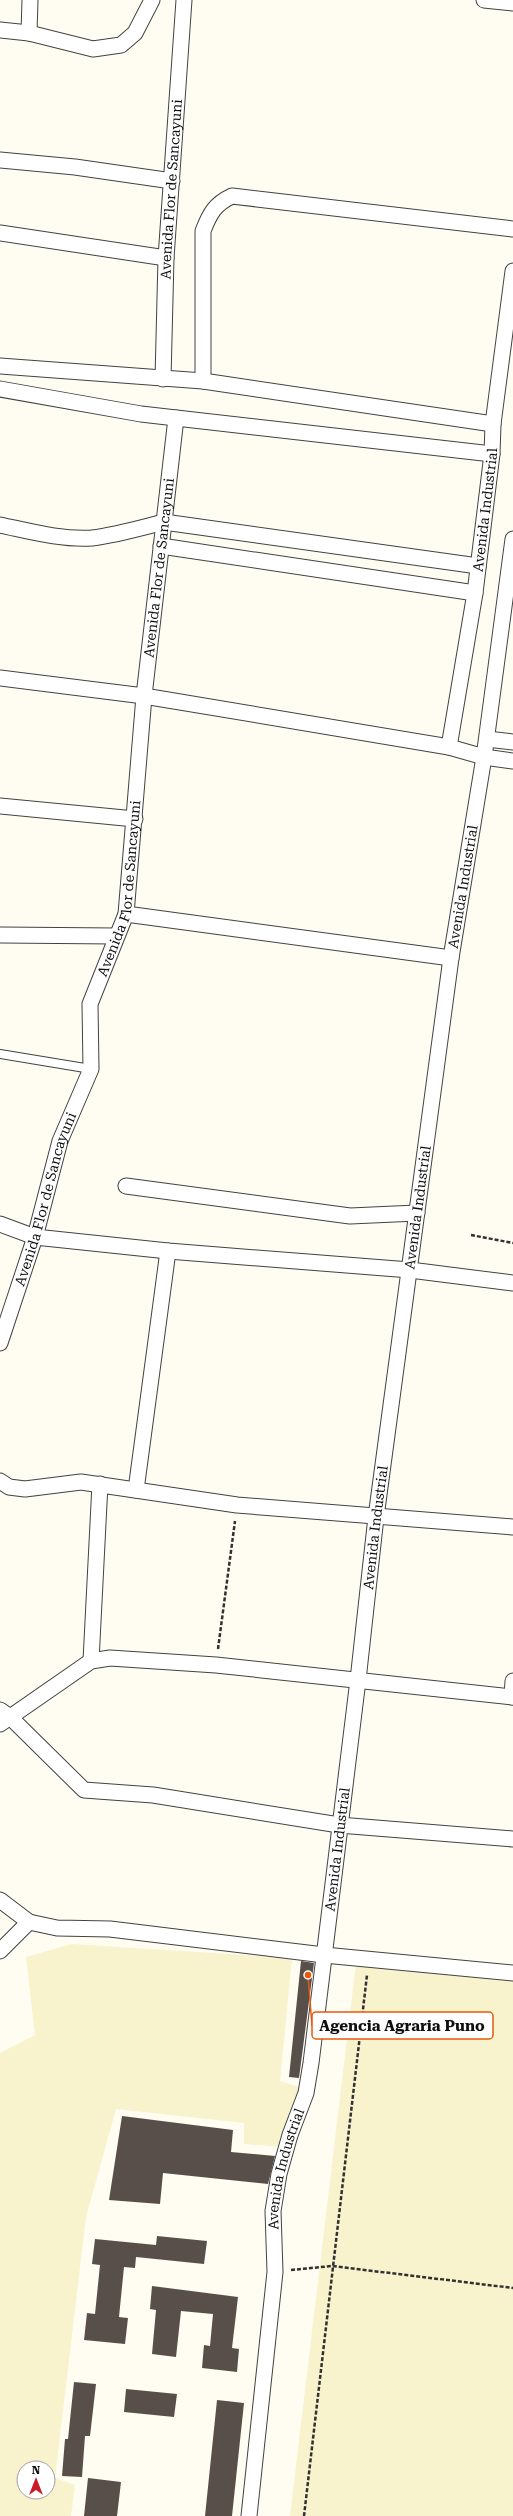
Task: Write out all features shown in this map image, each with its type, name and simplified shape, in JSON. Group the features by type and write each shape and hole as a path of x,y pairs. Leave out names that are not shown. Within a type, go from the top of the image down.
{"street":[{"path":"29,33 30,0"},
{"path":"0,30 29,33 93,49 120,45 135,33 152,0"},
{"name":"Avenida Flor de Sancayuni","path":"163,379 166,258 184,0"},
{"path":"484,0 513,3"},
{"path":"0,160 74,167 172,181"},
{"path":"203,381 203,231 210,213 219,202 232,196 513,229"},
{"path":"0,233 166,258"},
{"name":"Avenida Industrial","path":"449,747 475,593 492,454 493,424 513,271"},
{"path":"0,366 203,381 493,424"},
{"path":"0,389 141,414 492,454"},
{"name":"Avenida Flor de Sancayuni","path":"0,1343 35,1236 60,1141 91,1069 90,1004 126,914 144,696 176,418"},
{"path":"0,525 57,536 90,538 118,534 164,522 478,566"},
{"name":"Avenida Industrial","path":"249,2516 275,2272 273,2211 279,2174 290,2135 306,2093 358,1680 376,1517 451,958 487,739 513,539"},
{"path":"161,546 475,593"},
{"path":"0,678 144,696 449,747 484,757 513,761"},
{"path":"487,739 513,742"},
{"path":"0,806 135,819"},
{"path":"126,914 451,958"},
{"path":"0,935 116,936"},
{"path":"126,1186 350,1216 417,1213"},
{"path":"0,1224 35,1236 168,1251 410,1270 513,1283"},
{"path":"136,1490 168,1251"},
{"path":"0,1481 9,1487 25,1489 81,1482 237,1505 513,1527"},
{"path":"91,1661 100,1484"},
{"path":"513,1681 512,1697 216,1665 110,1658 91,1661 3,1717 84,1790 152,1795 339,1825 513,1839"},
{"path":"0,1900 29,1922 56,1928 110,1929 324,1955 513,1973"},
{"path":"0,1951 29,1922"}],"lane":[{"path":"0,1054 91,1069"}],"path":[{"path":"471,1235 513,1243"},
{"path":"216,1665 237,1505"},
{"path":"304,2516 332,2266 368,1974"},
{"path":"275,2272 332,2266 513,2288"}],"shaded area":[{"path":"72,1944 292,1958 280,2081 302,2088 282,2147 244,2144 244,2123 116,2109 86,2217 56,2470 56,2460 16,2460 16,2500 56,2500 56,2478 75,2485 71,2516 0,2516 0,2053 35,2035 26,1957"},
{"path":"357,1955 513,1973 513,2516 290,2516"}],"building":[{"path":"301,1961 314,1963 299,2078 289,2077"},
{"path":"122,2116 233,2130 231,2152 275,2156 268,2184 163,2173 160,2204 109,2200"},
{"path":"157,2236 207,2241 204,2264 136,2257 135,2268 124,2267 119,2317 128,2318 125,2344 84,2340 87,2313 95,2314 100,2265 92,2264 95,2239 156,2245"},
{"path":"152,2286 238,2297 232,2348 239,2349 237,2372 202,2368 204,2345 210,2346 213,2314 181,2311 176,2357 152,2354 156,2310 150,2309"},
{"path":"74,2382 96,2384 90,2436 85,2436 82,2477 62,2476 65,2439 68,2439"},
{"path":"126,2389 177,2394 174,2417 124,2412"},
{"path":"217,2400 244,2403 232,2516 205,2516"},
{"path":"88,2478 121,2482 117,2516 84,2516"}],"place":[{"name":"Agencia Agraria Puno","path":"308,1975"}]}
